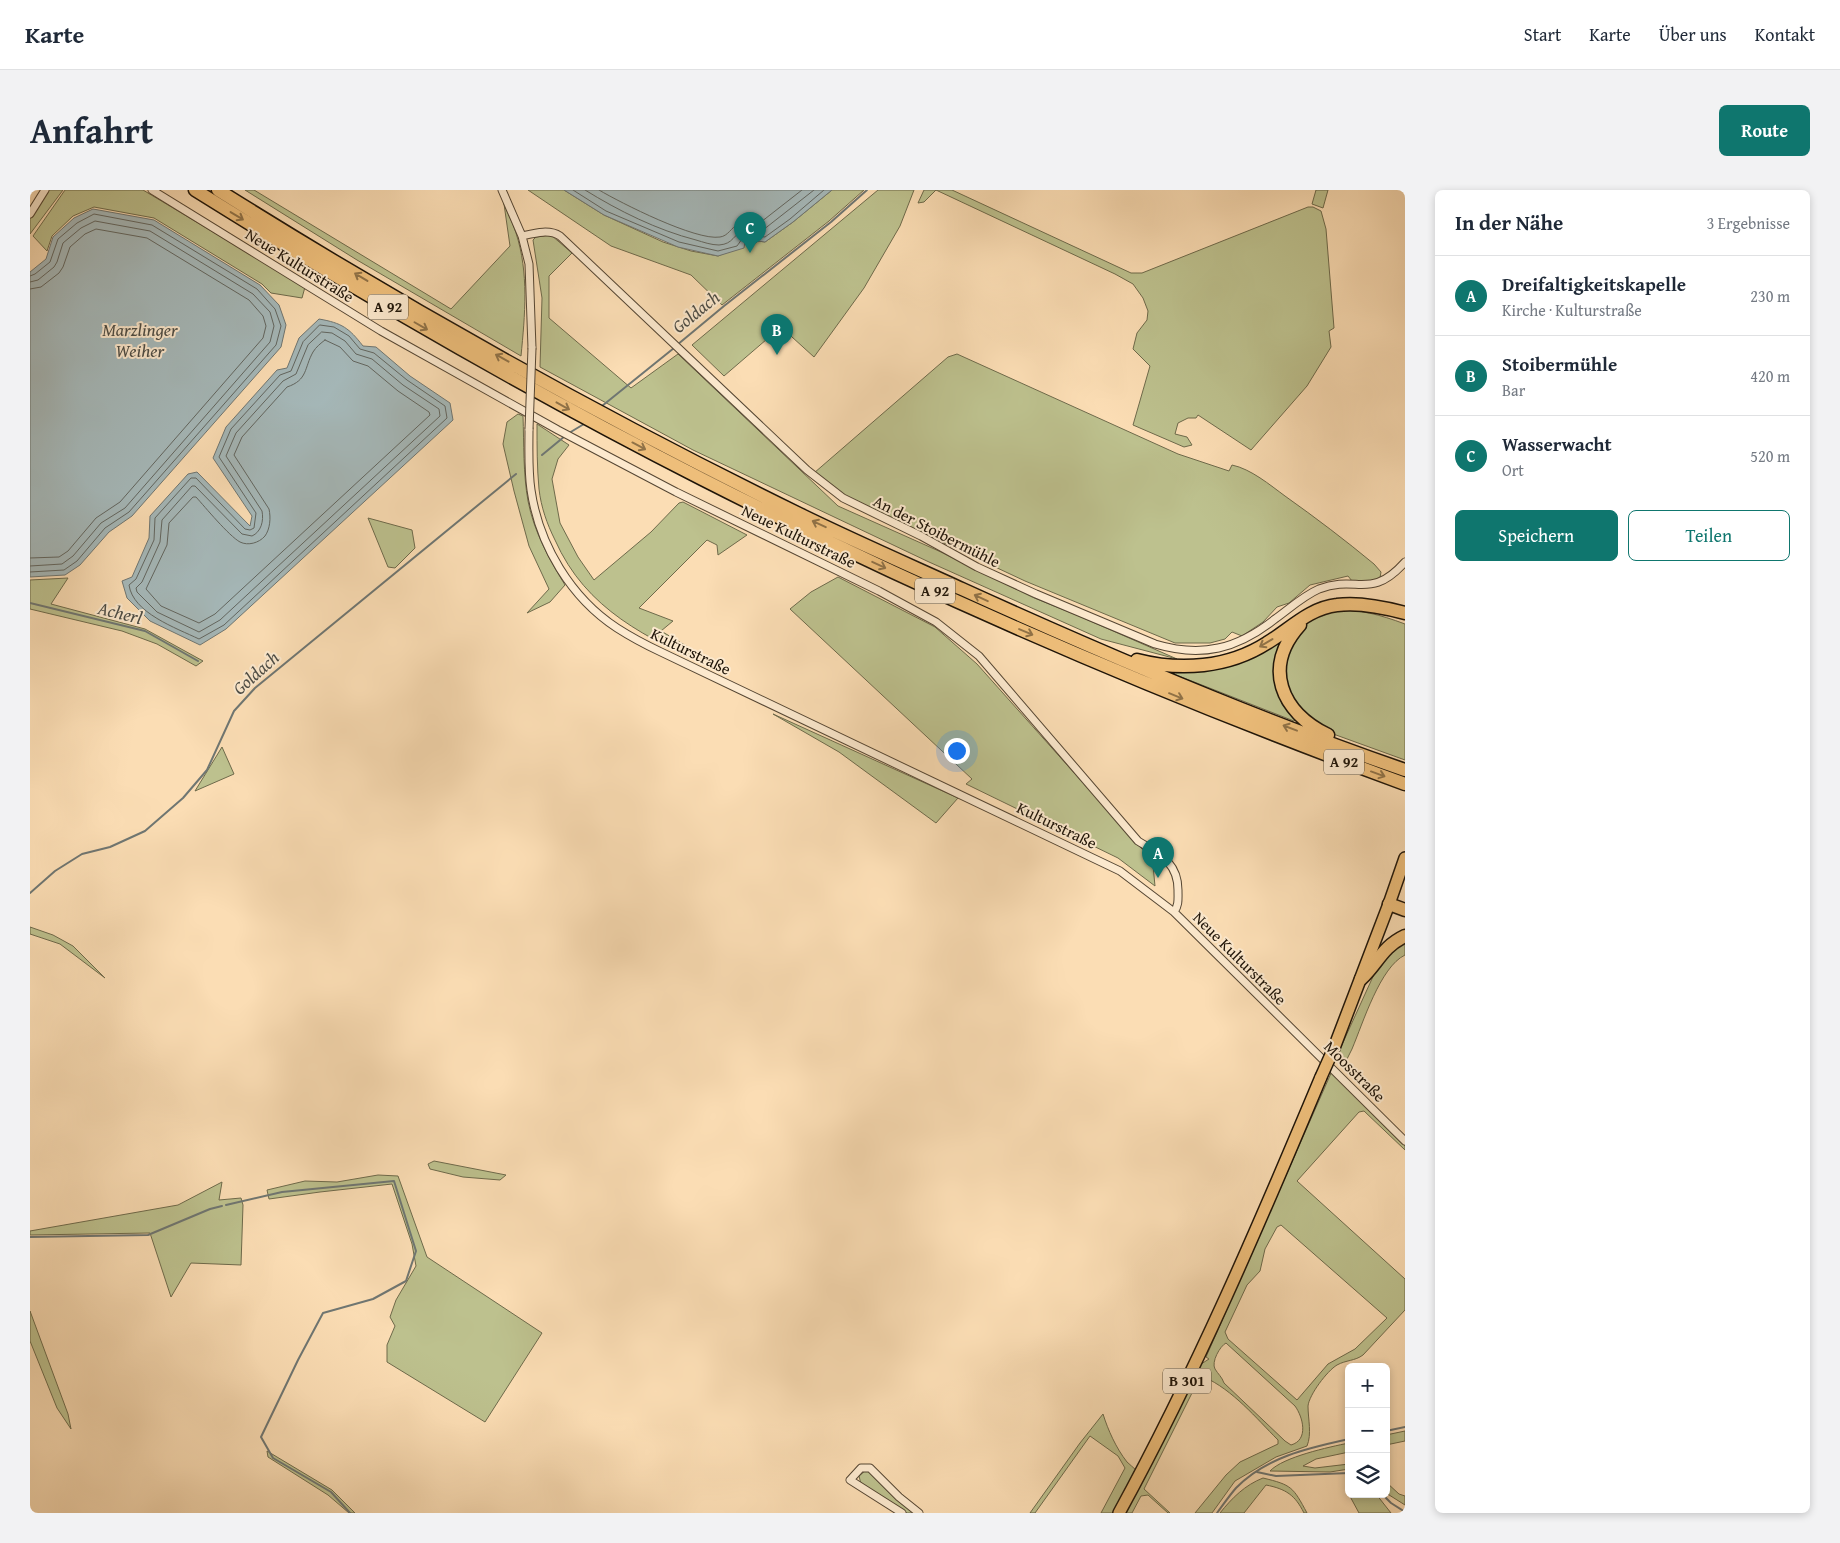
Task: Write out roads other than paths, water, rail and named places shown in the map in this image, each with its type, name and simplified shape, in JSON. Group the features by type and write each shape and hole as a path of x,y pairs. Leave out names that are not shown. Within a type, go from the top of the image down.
{"highway":[{"name":"A 92","path":"195,190 413,322 587,412 800,515 1089,646 1220,701 1352,752 1405,770"},
{"name":"A 92","path":"218,190 587,412"},
{"name":"A 92","path":"600,418 795,525 996,619 1183,699 1283,739 1405,784"},
{"path":"1089,646 1103,646 1156,665 1213,665 1242,656 1266,644 1297,621 1321,608 1337,604 1365,604 1405,613"},
{"path":"1306,617 1288,640 1282,655 1279,668 1282,687 1289,703 1302,718 1320,731 1340,741 1352,752"},
{"path":"1389,904 1405,910"},
{"path":"1361,979 1385,950 1405,936"}],"main road":[{"name":"B 301","path":"1119,1513 1139,1477 1204,1345 1250,1246 1334,1048 1405,858"}],"street":[{"path":"30,214 45,190"},
{"name":"Neue Kulturstraße","path":"152,190 381,331 558,430 685,496 879,590 936,622 979,656 1134,836 1170,863 1178,880 1178,906 1174,912 1306,1041"},
{"name":"Kulturstraße","path":"502,190 522,236 529,264 532,348 529,429 531,490 538,523 544,539 560,570 574,589 594,610 610,623 660,652 1120,871 1174,912"},
{"name":"An der Stoibermühle","path":"522,236 548,232 553,232 560,236 807,470 842,498 1014,585 1166,648 1194,651 1214,649 1237,643 1262,630 1314,592 1333,585 1377,584 1391,576 1405,562"},
{"name":"Moosstraße","path":"1306,1041 1405,1141"},
{"path":"902,1513 850,1480 861,1468 870,1468 919,1513"}],"water":[{"path":"564,190 832,190 765,242 758,241 756,243 749,240 745,242 744,248 718,256 678,247 604,215"},
{"name":"Marzlinger Weiher","path":"93,209 154,220 260,285 279,305 286,325 281,347 132,516 109,532 80,565 65,575 30,577 30,272 46,259 53,237 74,218"},
{"path":"319,319 334,322 344,327 363,346 376,347 410,376 450,403 453,420 226,629 200,645 150,621 127,598 122,581 132,577 149,538 150,516 188,474 197,472 250,526 252,516 213,458 226,427 277,370 287,368 299,338"}],"waterway":[{"name":"Goldach","path":"677,345 831,222 867,190"},
{"name":"Goldach","path":"602,406 674,348"},
{"name":"Goldach","path":"569,433 584,424"},
{"name":"Goldach","path":"542,455 565,436"},
{"name":"Goldach","path":"30,893 55,871 82,854 110,847 145,831 183,798 207,770 234,711 255,688 516,474"},
{"name":"Acherl","path":"30,603 145,631 198,661"},
{"path":"226,1205 282,1192 394,1181 416,1251 406,1281 373,1299 323,1313 261,1437 273,1458 331,1492 350,1513"},
{"path":"30,1237 148,1235 210,1209 222,1206"},
{"path":"1390,1430 1405,1427"},
{"path":"1217,1513 1236,1488 1248,1477 1274,1461 1303,1450 1345,1440"},
{"path":"1257,1472 1276,1476 1345,1473"},
{"path":"1386,1498 1405,1512"}],"place":[{"name":"Wasserwacht","path":"750,253"},
{"name":"Stoibermühle","path":"777,355"},
{"name":"Dreifaltigkeitskapelle","path":"1158,878"}]}
